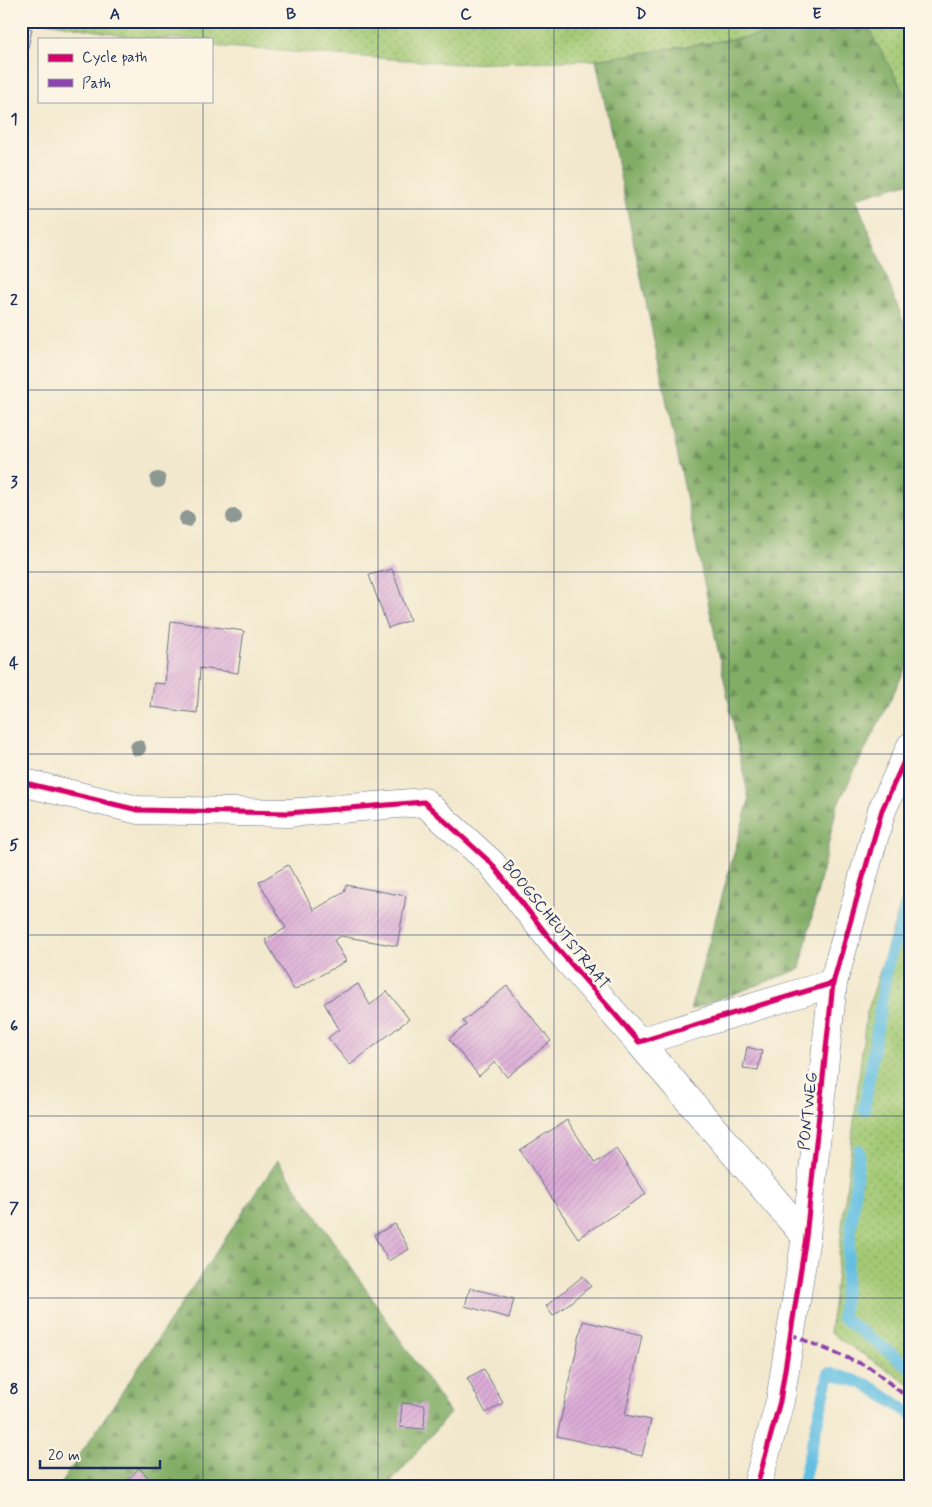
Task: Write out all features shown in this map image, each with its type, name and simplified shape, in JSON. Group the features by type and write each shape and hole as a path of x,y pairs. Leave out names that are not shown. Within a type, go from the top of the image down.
{"street":[{"name":"PONTWEG","path":"756,1486 780,1401 806,1237 833,983 882,810 911,746"},
{"name":"BOOGSCHEUTSTRAAT","path":"21,782 138,810 288,813 424,802 491,863 558,949 806,1237"},
{"path":"639,1042 833,983"}],"green space":[{"path":"42,21 851,21 596,60 461,64 212,46 212,38 136,38"},
{"path":"851,21 864,21 911,105 911,182 856,198 911,341 911,658 837,806 800,969 690,1010 749,800 596,60"},
{"path":"864,21 911,21 911,105"},
{"path":"911,870 911,1385 830,1333 866,1016"},
{"path":"278,1160 450,1413 388,1486 59,1486"}],"building":[{"path":"21,26 32,29 22,76 21,76"},
{"path":"392,569 410,620 388,628 369,575"},
{"path":"171,621 244,631 238,673 200,668 197,713 151,707 154,683 165,684"},
{"path":"288,865 314,910 344,892 346,885 406,896 397,946 341,936 334,940 346,961 294,990 265,940 286,928 259,882"},
{"path":"358,984 370,1005 387,991 409,1019 350,1065 328,1038 339,1029 324,1003"},
{"path":"507,986 551,1041 507,1077 495,1062 479,1076 449,1039 466,1025 463,1021"},
{"path":"747,1047 762,1051 758,1070 743,1068"},
{"path":"567,1120 595,1163 616,1149 646,1194 578,1238 520,1150"},
{"path":"395,1224 409,1249 388,1261 374,1235"},
{"path":"583,1276 591,1286 553,1316 546,1306"},
{"path":"470,1288 514,1299 509,1318 465,1306"},
{"path":"583,1321 642,1335 625,1415 651,1420 642,1456 557,1436"},
{"path":"484,1369 503,1403 486,1413 467,1378"},
{"path":"402,1403 425,1405 424,1429 400,1427"},
{"path":"139,1468 157,1486 122,1486"}],"waterway":[{"path":"864,1110 887,966 911,892"},
{"path":"859,1150 842,1317 911,1368"},
{"path":"802,1486 829,1373 866,1384 911,1414"}],"marked path":[{"path":"790,1334 869,1367 911,1400"}],"cycle path":[{"path":"757,1486 780,1401 806,1237 833,983 882,810 911,746"},
{"path":"21,782 138,810 288,813 424,802 491,863 558,949 639,1042 833,983"}]}
